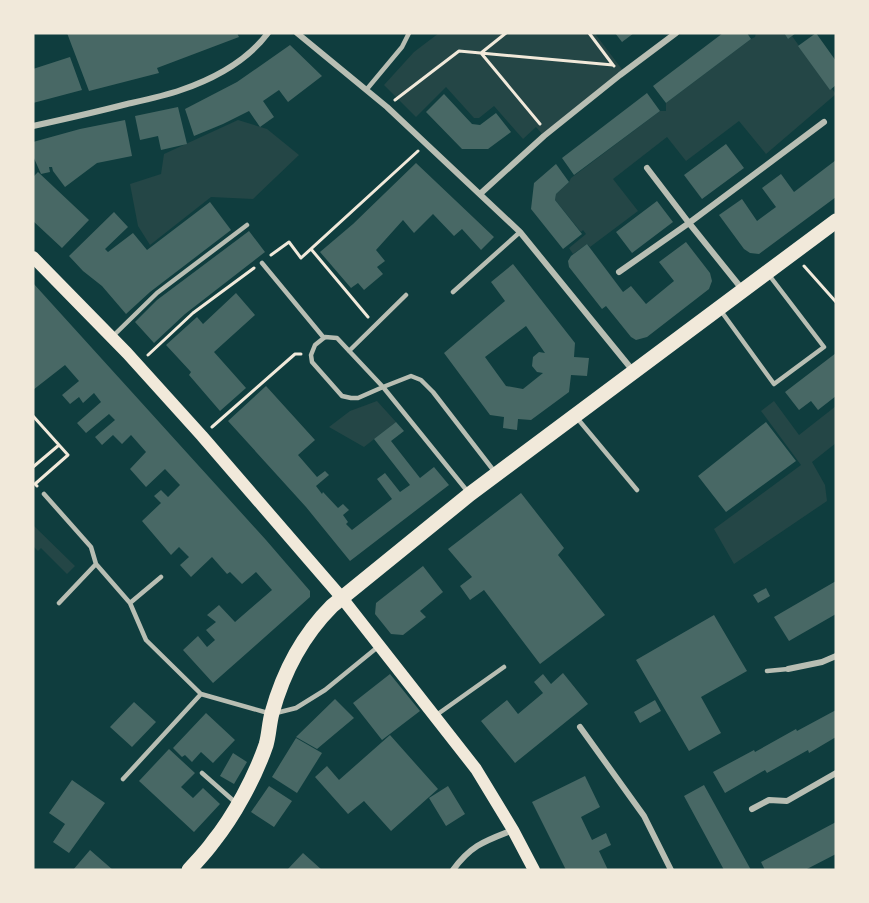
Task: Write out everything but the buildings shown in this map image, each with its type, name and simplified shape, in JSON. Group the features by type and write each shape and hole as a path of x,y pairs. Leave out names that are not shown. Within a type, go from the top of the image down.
{"main road":[{"path":"189,870 212,844 237,805 266,743 272,714 285,678 305,638 317,621 332,606 470,494 836,221"},
{"path":"33,256 138,365 342,598 476,769 534,870"}],"street":[{"path":"33,126 179,91 229,67 252,51 268,33"},
{"path":"297,33 367,89 520,232 634,372"},
{"path":"480,194 548,133 676,33"},
{"path":"619,272 689,224 824,122"},
{"path":"647,168 742,290"},
{"path":"788,669 822,662 836,656"},
{"path":"580,727 644,816 671,870"},
{"path":"752,808 769,800 787,801 836,773"},
{"path":"453,870 463,857 481,843 513,830"}],"lane":[{"path":"367,89 402,47 409,33"},
{"path":"112,337 156,293 247,225"},
{"path":"453,292 520,232"},
{"path":"262,262 324,338"},
{"path":"719,308 774,384 824,346 767,272"},
{"path":"349,351 406,295"},
{"path":"470,494 383,387 337,338 326,337 315,345 311,355 312,362 342,396 358,398 383,387 411,376 421,380 497,474"},
{"path":"576,416 637,490"},
{"path":"44,494 91,547 96,564 130,603 146,640 201,694 272,714 296,708 325,690 379,645"},
{"path":"59,603 96,564"},
{"path":"130,603 161,577"},
{"path":"435,716 504,667"},
{"path":"767,671 788,669"},
{"path":"123,779 201,694"},
{"path":"202,773 237,805"}],"path":[{"path":"481,53 506,33"},
{"path":"589,33 620,75"},
{"path":"387,107 459,51 613,65"},
{"path":"481,53 548,133"},
{"path":"138,365 193,313 289,242 302,258 426,144"},
{"path":"311,249 359,306"},
{"path":"793,253 836,302"},
{"path":"202,436 295,354 311,355"},
{"path":"33,416 68,455 34,485 44,494"},
{"path":"33,467 59,445"}],"shaded area":[{"path":"439,33 598,33 596,35 624,72 544,136 536,127 523,139 494,106 479,118 474,118 446,87 416,117 384,85 414,52"},
{"path":"756,33 784,33 788,39 792,36 836,94 766,154 739,121 686,161 667,137 613,179 638,211 590,247 587,244 573,254 569,248 586,234 583,230 581,232 555,200 556,194 571,178 660,111 666,111 666,103 755,37"},
{"path":"238,120 267,129 299,155 253,199 211,197 150,245 138,226 130,184 161,174 164,154"},
{"path":"377,401 396,422 364,447 329,427 350,411"},
{"path":"774,401 799,435 836,406 836,443 812,462 825,485 827,501 734,564 714,529 801,465 761,411"},
{"path":"33,525 75,566 67,574 41,548 38,551 33,546"}]}
